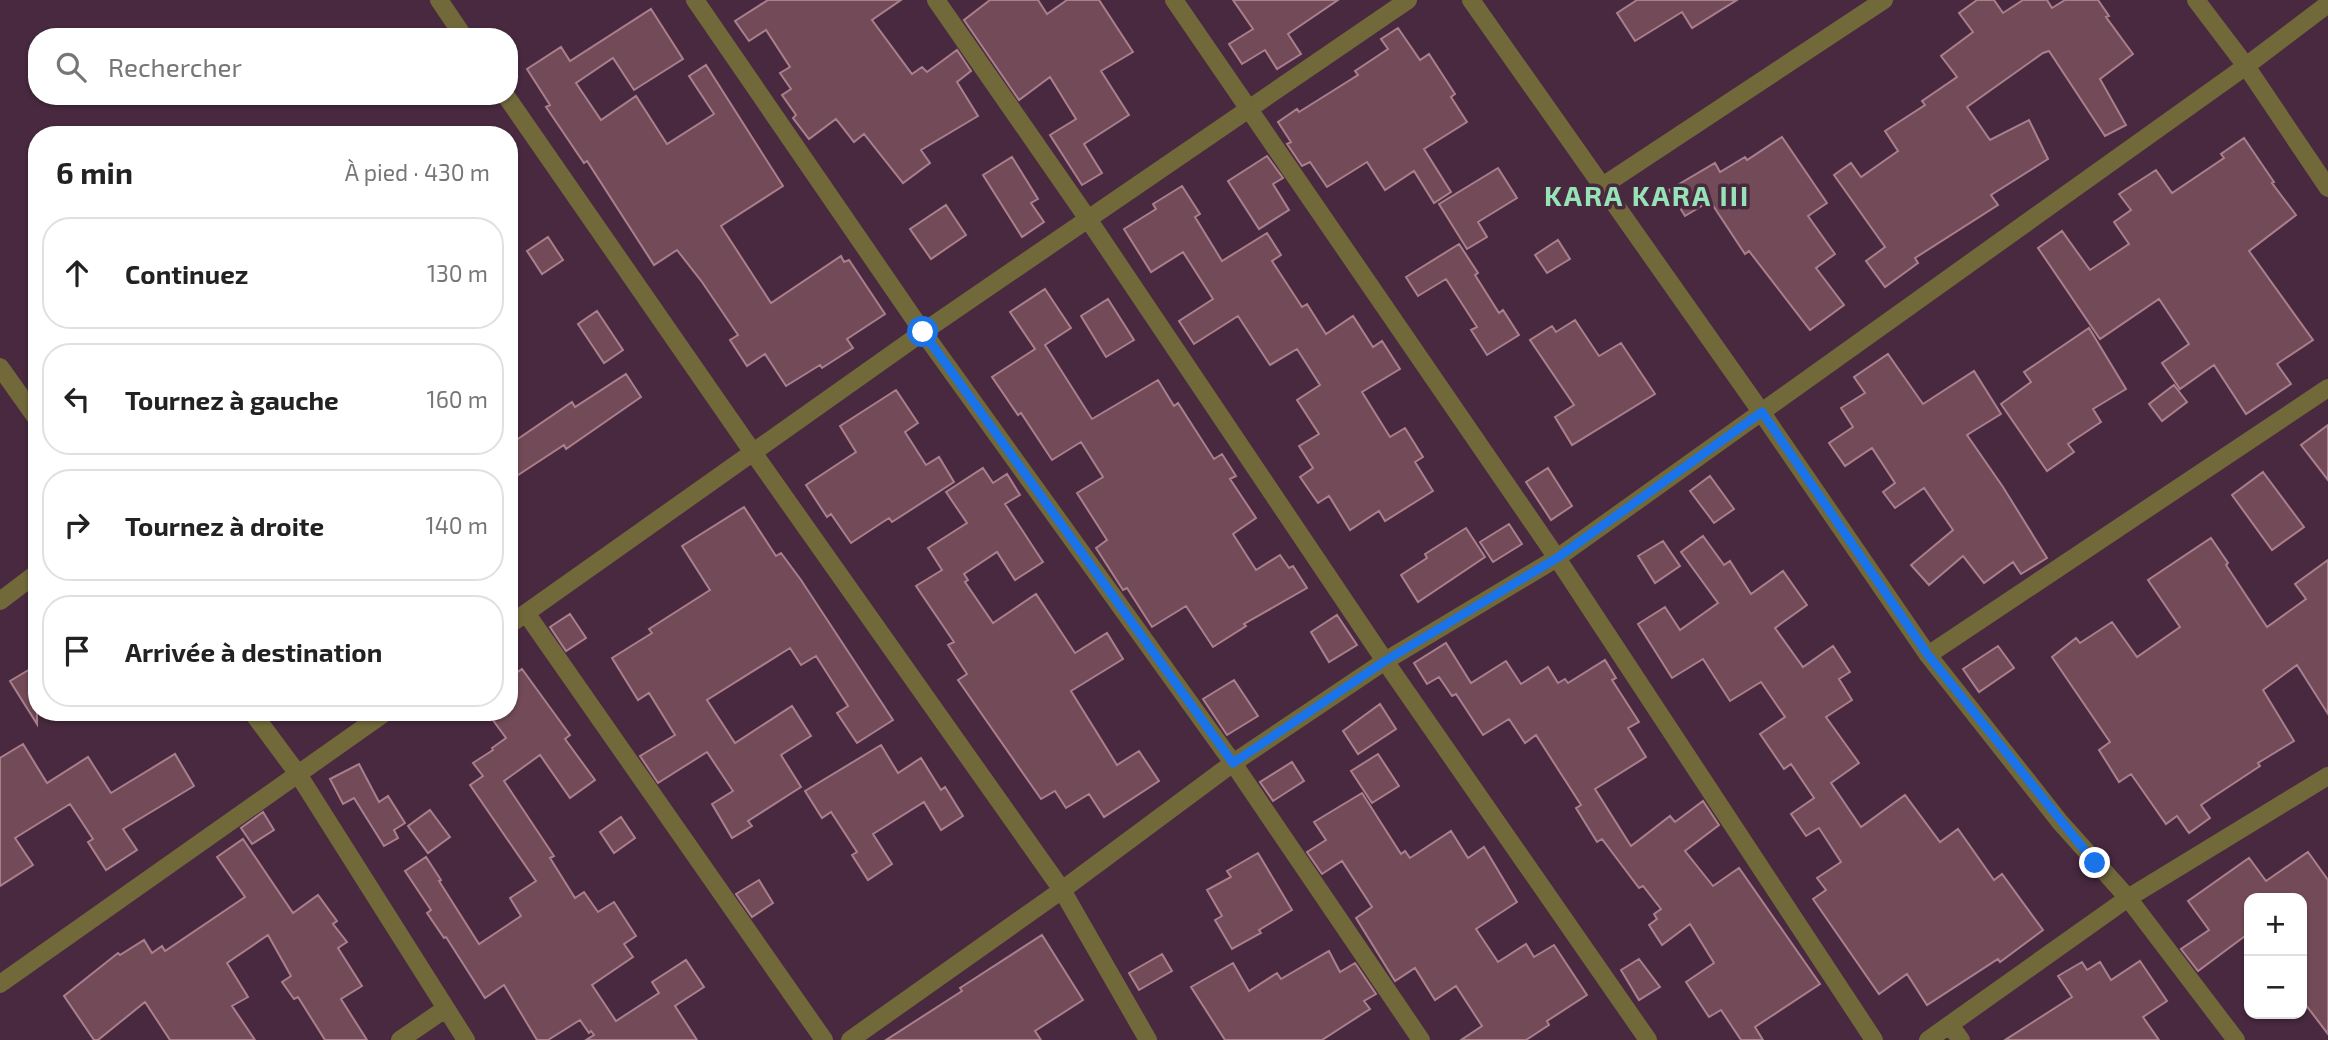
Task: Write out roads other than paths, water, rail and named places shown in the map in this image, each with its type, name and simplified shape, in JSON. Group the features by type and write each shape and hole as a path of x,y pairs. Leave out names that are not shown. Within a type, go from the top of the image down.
{"street":[{"path":"439,0 458,28"},
{"path":"695,0 923,332 1233,763 1420,1040"},
{"path":"936,0 1088,219 1385,661 1648,1040"},
{"path":"1174,0 1557,558 1874,1040"},
{"path":"518,619 923,332 1408,0"},
{"path":"1471,0 1762,412 1928,655 2060,822 2128,898 2236,1040"},
{"path":"1601,187 1884,0"},
{"path":"2196,0 2246,66 2328,188"},
{"path":"850,1040 1062,890 1233,763 1385,661 1557,558 2246,66 2328,4"},
{"path":"512,105 752,452 1062,890 1148,1040"},
{"path":"0,368 28,407"},
{"path":"1928,655 2328,388"},
{"path":"0,601 28,580"},
{"path":"526,613 824,1040"},
{"path":"259,721 298,774 466,1040"},
{"path":"0,984 373,721"},
{"path":"1928,1040 1955,1033 2128,898 2328,776"},
{"path":"400,1040 445,1009"}],"district":[{"name":"KARA KARA III","path":"1647,195"}]}
